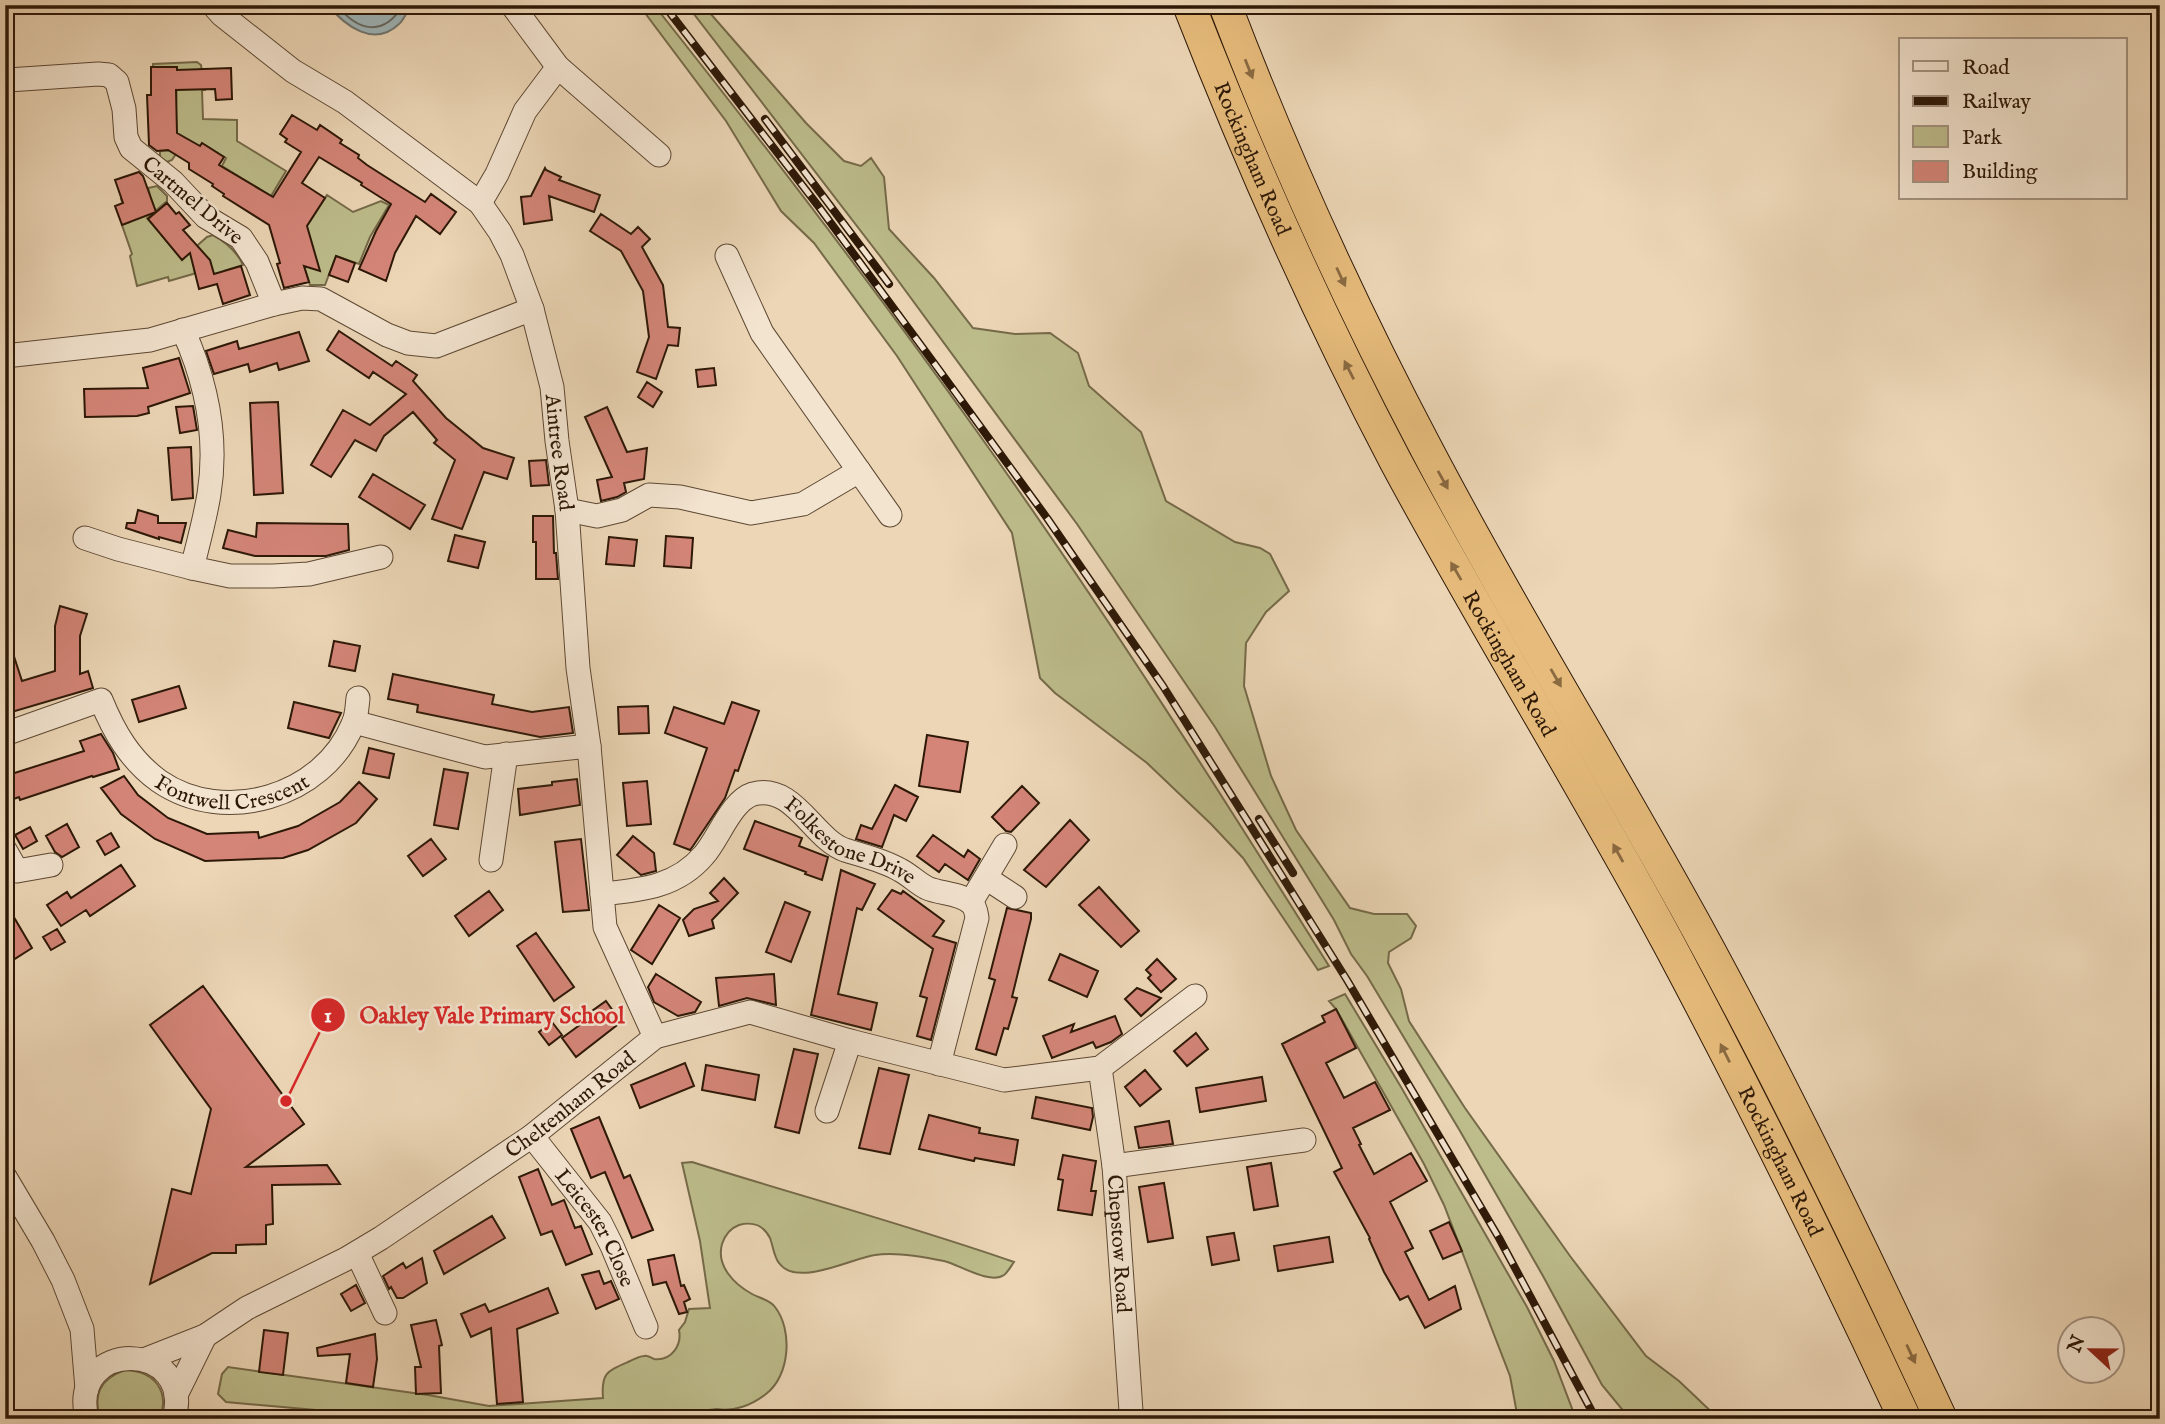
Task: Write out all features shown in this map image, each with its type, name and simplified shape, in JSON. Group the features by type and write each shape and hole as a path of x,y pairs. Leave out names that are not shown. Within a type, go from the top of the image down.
{"highway":[{"name":"Rockingham Road","path":"1189,5 1276,216 1350,372 1450,560 1670,947 1769,1138 1905,1419"},
{"name":"Rockingham Road","path":"1225,5 1272,126 1371,342 1475,538 1698,929 1796,1118 1941,1419"}],"street":[{"name":"Aintree Road","path":"213,5 293,71 345,102 480,204 512,255 532,309 552,387 567,510 578,668 589,746 605,926 655,1037"},
{"path":"512,5 558,67 659,155"},
{"path":"480,204 497,174 524,111 558,67"},
{"name":"Cartmel Drive","path":"8,80 109,75 117,82 124,109 126,137 131,148 173,182 206,217 241,238 257,262 274,304"},
{"path":"727,256 762,333 891,515"},
{"path":"5,356 150,340 302,298 321,299 387,335 408,342 436,346 532,309"},
{"path":"183,330 199,372 212,436 209,493 192,568"},
{"path":"567,510 597,516 622,510 649,495 680,497 751,513 803,504 859,471"},
{"path":"85,538 118,549 230,576 309,574 381,557"},
{"name":"Fontwell Crescent","path":"5,734 101,700 118,737 146,771 172,788 204,800 251,801 287,792 301,785 324,766 348,735 354,722 358,698"},
{"path":"354,722 485,757 589,746"},
{"path":"491,860 506,754"},
{"name":"Folkestone Drive","path":"602,894 661,886 687,871 702,858 735,808 745,797 757,793 787,799 827,840 838,847 884,862 925,887 971,902"},
{"path":"939,1064 977,918 971,902 1005,845"},
{"path":"5,850 17,871 51,864"},
{"path":"986,878 1015,897"},
{"path":"1100,1068 1195,996"},
{"name":"Cheltenham Road","path":"85,1409 94,1375 103,1366 113,1361 135,1359 205,1336 247,1308 357,1253 532,1136 655,1037 750,1012 1003,1080 1100,1068"},
{"path":"827,1111 850,1041"},
{"name":"Chepstow Road","path":"1100,1068 1114,1166 1131,1411 1129,1419"},
{"name":"Leicester Close","path":"532,1136 600,1222 646,1327"},
{"path":"1114,1166 1304,1140"},
{"path":"5,1178 43,1241 82,1329 85,1409"},
{"path":"357,1253 385,1312"},
{"path":"82,1329 100,1343 159,1367 168,1376 176,1395 174,1419"},
{"path":"176,1395 205,1336"}],"green space":[{"path":"639,5 654,5 819,217 978,433 1114,630 1329,966 1318,970 1243,858 1211,824 1147,763 1055,693 1040,678 1012,533 897,356 814,243 781,211 726,121"},
{"path":"687,5 703,5 806,123 844,161 861,166 871,158 884,177 889,229 934,278 973,328 1015,334 1050,333 1078,353 1089,386 1141,432 1166,501 1235,542 1260,548 1270,554 1289,591 1266,612 1246,643 1244,686 1271,776 1296,830 1350,908 1374,914 1407,914 1416,926 1411,938 1389,952 1388,963 1401,989 1409,1021 1465,1108 1570,1256 1646,1356 1679,1381 1719,1419 1630,1419 1602,1385 1460,1131 1215,727 1077,524 880,256"},
{"path":"197,62 204,72 203,119 237,120 237,141 286,171 271,196 222,166 226,158 202,143 176,154 167,162 160,157 160,151 175,150 177,67 153,67 153,64"},
{"path":"157,186 167,196 167,201 147,218 182,259 213,235 227,244 243,265 224,271 226,281 194,268 193,274 169,281 168,277 137,286 130,256 132,254 122,225 130,222 121,199 132,195 150,196 148,188"},
{"path":"327,195 353,212 381,201 389,205 370,237 359,264 336,256 325,285 310,285 304,266 296,216 308,223"},
{"path":"1345,994 1527,1307 1554,1361 1576,1419 1518,1419 1510,1376 1444,1205 1424,1164 1329,1001"},
{"path":"692,1162 1014,1262 1005,1274 991,1277 944,1261 891,1254 865,1257 825,1269 798,1273 787,1270 779,1263 768,1234 761,1228 753,1224 736,1226 722,1244 724,1267 739,1285 775,1307 785,1328 786,1340 784,1365 774,1386 766,1394 743,1407 632,1419 418,1419 226,1402 218,1394 222,1374 228,1367 489,1406 603,1398 604,1378 610,1371 640,1357 660,1359 671,1355 679,1341 679,1330 689,1309 710,1308 700,1241 682,1163"},
{"path":"125,1370 144,1374 157,1384 163,1399 160,1419 100,1419 97,1402 100,1388 110,1378"}],"water":[{"path":"328,5 411,5 399,24 389,31 370,34 351,27"}],"building":[{"path":"151,67 177,67 177,70 231,68 232,99 216,100 215,89 176,90 177,133 200,146 202,143 224,157 219,165 273,197 301,152 285,142 287,139 280,134 292,115 317,130 320,125 342,140 340,143 359,155 358,158 367,165 425,202 431,194 456,212 440,234 416,216 395,253 386,281 359,269 391,204 319,157 302,183 325,198 307,226 320,271 304,266 309,282 284,288 269,225 223,196 213,184 189,169 189,163 168,150 157,151 149,145 147,95 151,95"},
{"path":"545,168 561,177 559,180 600,195 594,212 549,196 552,220 524,224 521,197 531,196"},
{"path":"139,172 143,176 156,212 122,225 115,206 123,203 115,180"},
{"path":"167,203 190,225 183,230 210,260 214,274 241,266 250,295 223,304 217,284 199,289 190,253 182,260 148,219"},
{"path":"601,214 631,234 638,227 650,239 642,247 663,285 668,327 680,328 678,346 668,345 656,379 637,372 649,337 643,291 621,251 590,231"},
{"path":"336,256 355,263 348,282 329,275"},
{"path":"339,331 392,366 396,361 417,375 413,381 446,418 483,448 514,458 507,479 484,472 462,529 432,519 455,460 434,443 437,440 413,412 384,436 376,451 355,440 331,477 311,465 343,410 370,425 406,394 373,372 369,378 327,350"},
{"path":"299,332 309,361 279,370 277,363 250,372 248,364 214,374 206,351 237,341 239,349"},
{"path":"179,358 190,393 148,407 149,413 137,416 85,417 84,389 148,388 143,368"},
{"path":"714,368 716,385 698,387 696,370"},
{"path":"647,382 662,392 653,407 638,397"},
{"path":"278,402 283,493 254,495 250,403"},
{"path":"193,406 197,430 180,433 176,407"},
{"path":"607,407 627,452 647,448 644,479 624,483 626,492 601,501 597,480 612,477 585,417"},
{"path":"191,447 193,498 172,500 168,448"},
{"path":"546,460 549,485 531,486 529,461"},
{"path":"373,474 425,505 410,529 359,497"},
{"path":"138,510 158,516 158,523 186,523 181,543 126,528 127,523 135,523"},
{"path":"533,516 553,516 558,579 536,579"},
{"path":"257,523 348,524 349,550 326,556 255,556 223,548 228,530 256,537"},
{"path":"455,535 485,542 478,568 448,561"},
{"path":"666,536 693,538 691,568 664,566"},
{"path":"609,537 637,540 634,566 606,564"},
{"path":"60,606 87,614 80,636 80,674 88,671 93,688 5,714 5,638 8,638 22,681 55,671 55,626"},
{"path":"334,641 360,646 355,671 329,666"},
{"path":"393,674 494,695 492,704 532,712 569,707 573,733 540,737 417,712 418,705 388,699"},
{"path":"179,686 186,708 139,722 132,700"},
{"path":"294,702 341,713 329,738 288,728"},
{"path":"732,702 759,711 738,771 735,770 725,798 690,850 674,844 707,748 665,733 674,707 724,724"},
{"path":"648,706 649,733 619,734 618,707"},
{"path":"101,734 119,769 20,800 19,797 5,802 5,776 84,751 80,741"},
{"path":"927,735 968,742 960,792 919,786"},
{"path":"369,748 394,754 389,778 363,773"},
{"path":"444,769 468,773 458,829 434,825"},
{"path":"124,776 138,795 168,818 207,834 258,832 259,838 298,826 340,802 359,782 377,799 356,823 308,850 283,858 205,861 155,839 121,814 101,788"},
{"path":"577,779 580,805 520,815 518,789"},
{"path":"647,781 651,824 627,826 623,783"},
{"path":"895,785 918,797 906,821 894,815 882,847 856,839 861,825 872,829"},
{"path":"1022,786 1039,803 1011,832 1006,831 992,817"},
{"path":"1070,820 1089,840 1046,887 1024,870"},
{"path":"755,821 802,838 799,846 828,857 822,880 744,849"},
{"path":"67,824 79,847 62,857 55,852 46,836"},
{"path":"30,827 37,841 23,849 15,835"},
{"path":"111,833 119,847 105,855 97,841"},
{"path":"933,835 964,857 968,850 980,859 968,880 945,864 939,872 917,856"},
{"path":"633,836 654,853 656,871 641,875 617,855"},
{"path":"431,839 446,859 423,876 408,856"},
{"path":"581,839 589,910 563,912 555,842"},
{"path":"121,865 135,886 90,916 86,910 61,926 47,905 67,892 71,898"},
{"path":"841,870 875,884 862,910 857,908 838,994 877,1003 871,1030 811,1015"},
{"path":"724,878 738,893 712,920 714,928 689,936 683,920 694,909 718,901 710,893"},
{"path":"1099,887 1139,931 1121,947 1079,905"},
{"path":"892,890 901,894 903,891 944,921 933,936 956,943 931,1040 917,1036 927,998 920,996 933,949 878,909"},
{"path":"489,891 503,910 469,936 455,916"},
{"path":"5,902 32,948 13,960 5,947"},
{"path":"785,902 810,912 791,962 766,952"},
{"path":"659,905 680,918 652,964 631,950"},
{"path":"1007,908 1031,913 1031,919 1012,997 1017,998 1008,1029 1004,1028 996,1055 976,1049 995,980 989,978"},
{"path":"57,929 65,942 51,950 43,937"},
{"path":"536,933 574,987 554,1001 517,946"},
{"path":"1060,954 1098,971 1087,997 1049,980"},
{"path":"1157,959 1176,979 1161,992 1148,978 1151,975 1146,970"},
{"path":"656,974 701,1002 695,1012 678,1016 654,1002 648,987"},
{"path":"774,974 776,1005 747,998 719,1006 716,978"},
{"path":"203,986 304,1124 246,1167 327,1165 340,1184 272,1185 273,1224 266,1225 266,1244 236,1245 236,1253 212,1253 150,1284 172,1189 191,1194 211,1109 150,1025"},
{"path":"1137,988 1161,998 1141,1016 1125,999"},
{"path":"606,1001 621,1022 576,1057 562,1038 588,1019 585,1016"},
{"path":"1336,1009 1356,1048 1326,1063 1344,1098 1375,1082 1390,1110 1353,1128 1374,1174 1411,1153 1427,1181 1390,1202 1413,1248 1405,1252 1429,1300 1455,1286 1461,1309 1425,1328 1408,1296 1400,1300 1384,1272 1370,1238 1334,1172 1342,1168 1282,1044 1325,1022 1322,1016"},
{"path":"1115,1016 1122,1034 1111,1042 1096,1048 1093,1042 1052,1058 1043,1036 1074,1024 1071,1032"},
{"path":"552,1022 562,1035 549,1045 539,1032"},
{"path":"1196,1033 1208,1049 1187,1066 1174,1051"},
{"path":"794,1049 818,1054 799,1133 775,1127"},
{"path":"685,1063 694,1086 640,1108 631,1085"},
{"path":"706,1065 759,1075 755,1100 702,1090"},
{"path":"879,1068 909,1075 890,1154 859,1148"},
{"path":"1145,1070 1161,1089 1140,1106 1125,1087"},
{"path":"1262,1077 1266,1101 1200,1112 1196,1088"},
{"path":"1036,1097 1092,1108 1090,1130 1032,1118"},
{"path":"929,1115 980,1128 979,1133 1018,1140 1014,1165 975,1158 974,1161 919,1149"},
{"path":"599,1117 624,1178 630,1175 653,1230 632,1238 605,1172 591,1178 571,1129"},
{"path":"1169,1121 1173,1144 1139,1148 1135,1127"},
{"path":"1063,1155 1096,1161 1091,1191 1096,1191 1092,1215 1058,1210 1063,1180 1058,1179"},
{"path":"1271,1163 1278,1206 1254,1210 1247,1167"},
{"path":"538,1169 552,1205 564,1200 575,1228 581,1226 592,1254 566,1265 552,1231 541,1235 519,1177"},
{"path":"1164,1183 1173,1238 1148,1242 1139,1187"},
{"path":"492,1216 505,1238 444,1274 434,1251"},
{"path":"1449,1222 1462,1251 1443,1259 1430,1231"},
{"path":"1234,1233 1239,1260 1212,1265 1207,1237"},
{"path":"1329,1237 1333,1262 1278,1271 1274,1246"},
{"path":"674,1255 681,1286 684,1285 690,1299 684,1302 687,1312 679,1314 666,1282 653,1285 648,1260"},
{"path":"422,1258 427,1283 403,1298 397,1298 383,1276 403,1263 406,1268"},
{"path":"599,1271 604,1284 611,1281 619,1299 596,1309 582,1275"},
{"path":"356,1285 365,1303 351,1311 341,1294"},
{"path":"548,1288 558,1313 517,1329 523,1402 497,1404 491,1328 471,1337 461,1314 485,1304 489,1312"},
{"path":"436,1320 442,1345 439,1346 441,1393 416,1394 415,1367 421,1367 411,1325"},
{"path":"264,1330 288,1333 283,1375 259,1372"},
{"path":"375,1334 377,1359 373,1387 346,1383 350,1354 318,1356 317,1348"}],"railway":[{"path":"664,5 819,207 934,363 1047,518 1163,686 1347,980 1499,1238 1596,1419"},
{"path":"765,119 889,284"},
{"path":"1259,819 1293,873"}],"place":[{"name":"Oakley Vale Primary School","path":"286,1101"}]}
